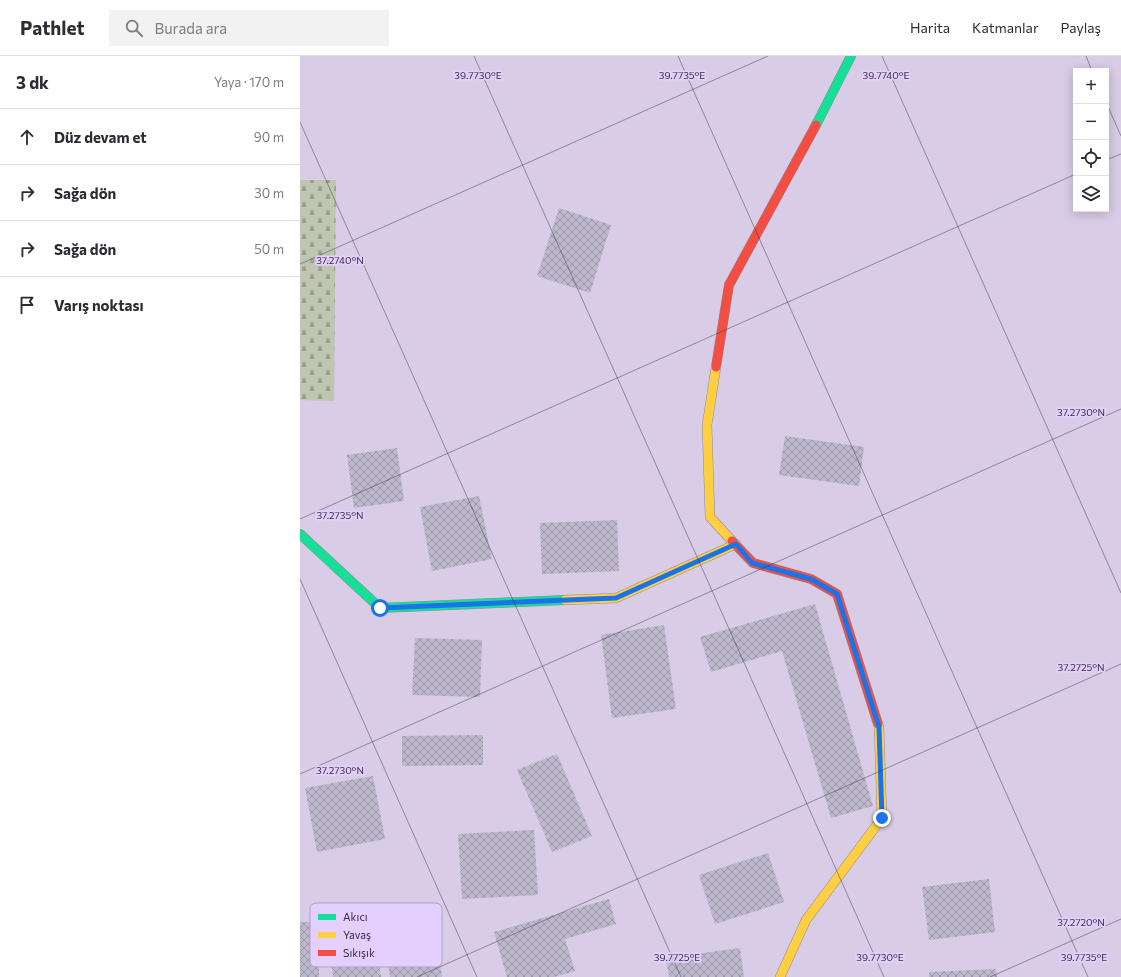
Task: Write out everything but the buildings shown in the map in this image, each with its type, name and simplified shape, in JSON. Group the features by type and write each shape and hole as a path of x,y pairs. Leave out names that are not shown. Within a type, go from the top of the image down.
{"street":[{"path":"780,977 806,920 882,818 879,727 837,594 811,579 752,563 710,517 707,425 729,285 825,109 851,56"},
{"path":"300,534 380,608 616,598 736,544"}],"green space":[{"path":"300,180 336,180 334,401 300,400"}],"traffic: fast":[{"path":"816,125 851,56"},
{"path":"300,534 380,608 565,600"}],"traffic: slow":[{"path":"716,367 707,425 710,517 732,541"},
{"path":"565,600 616,598 736,544"},
{"path":"780,977 806,920 882,818 878,724"}],"traffic: jam":[{"path":"716,367 729,285 816,125"},
{"path":"732,541 753,563 811,579 837,594 878,724"}],"route":[{"path":"380,608 616,598 736,544 752,563 811,579 837,594 879,727 882,818"}]}
